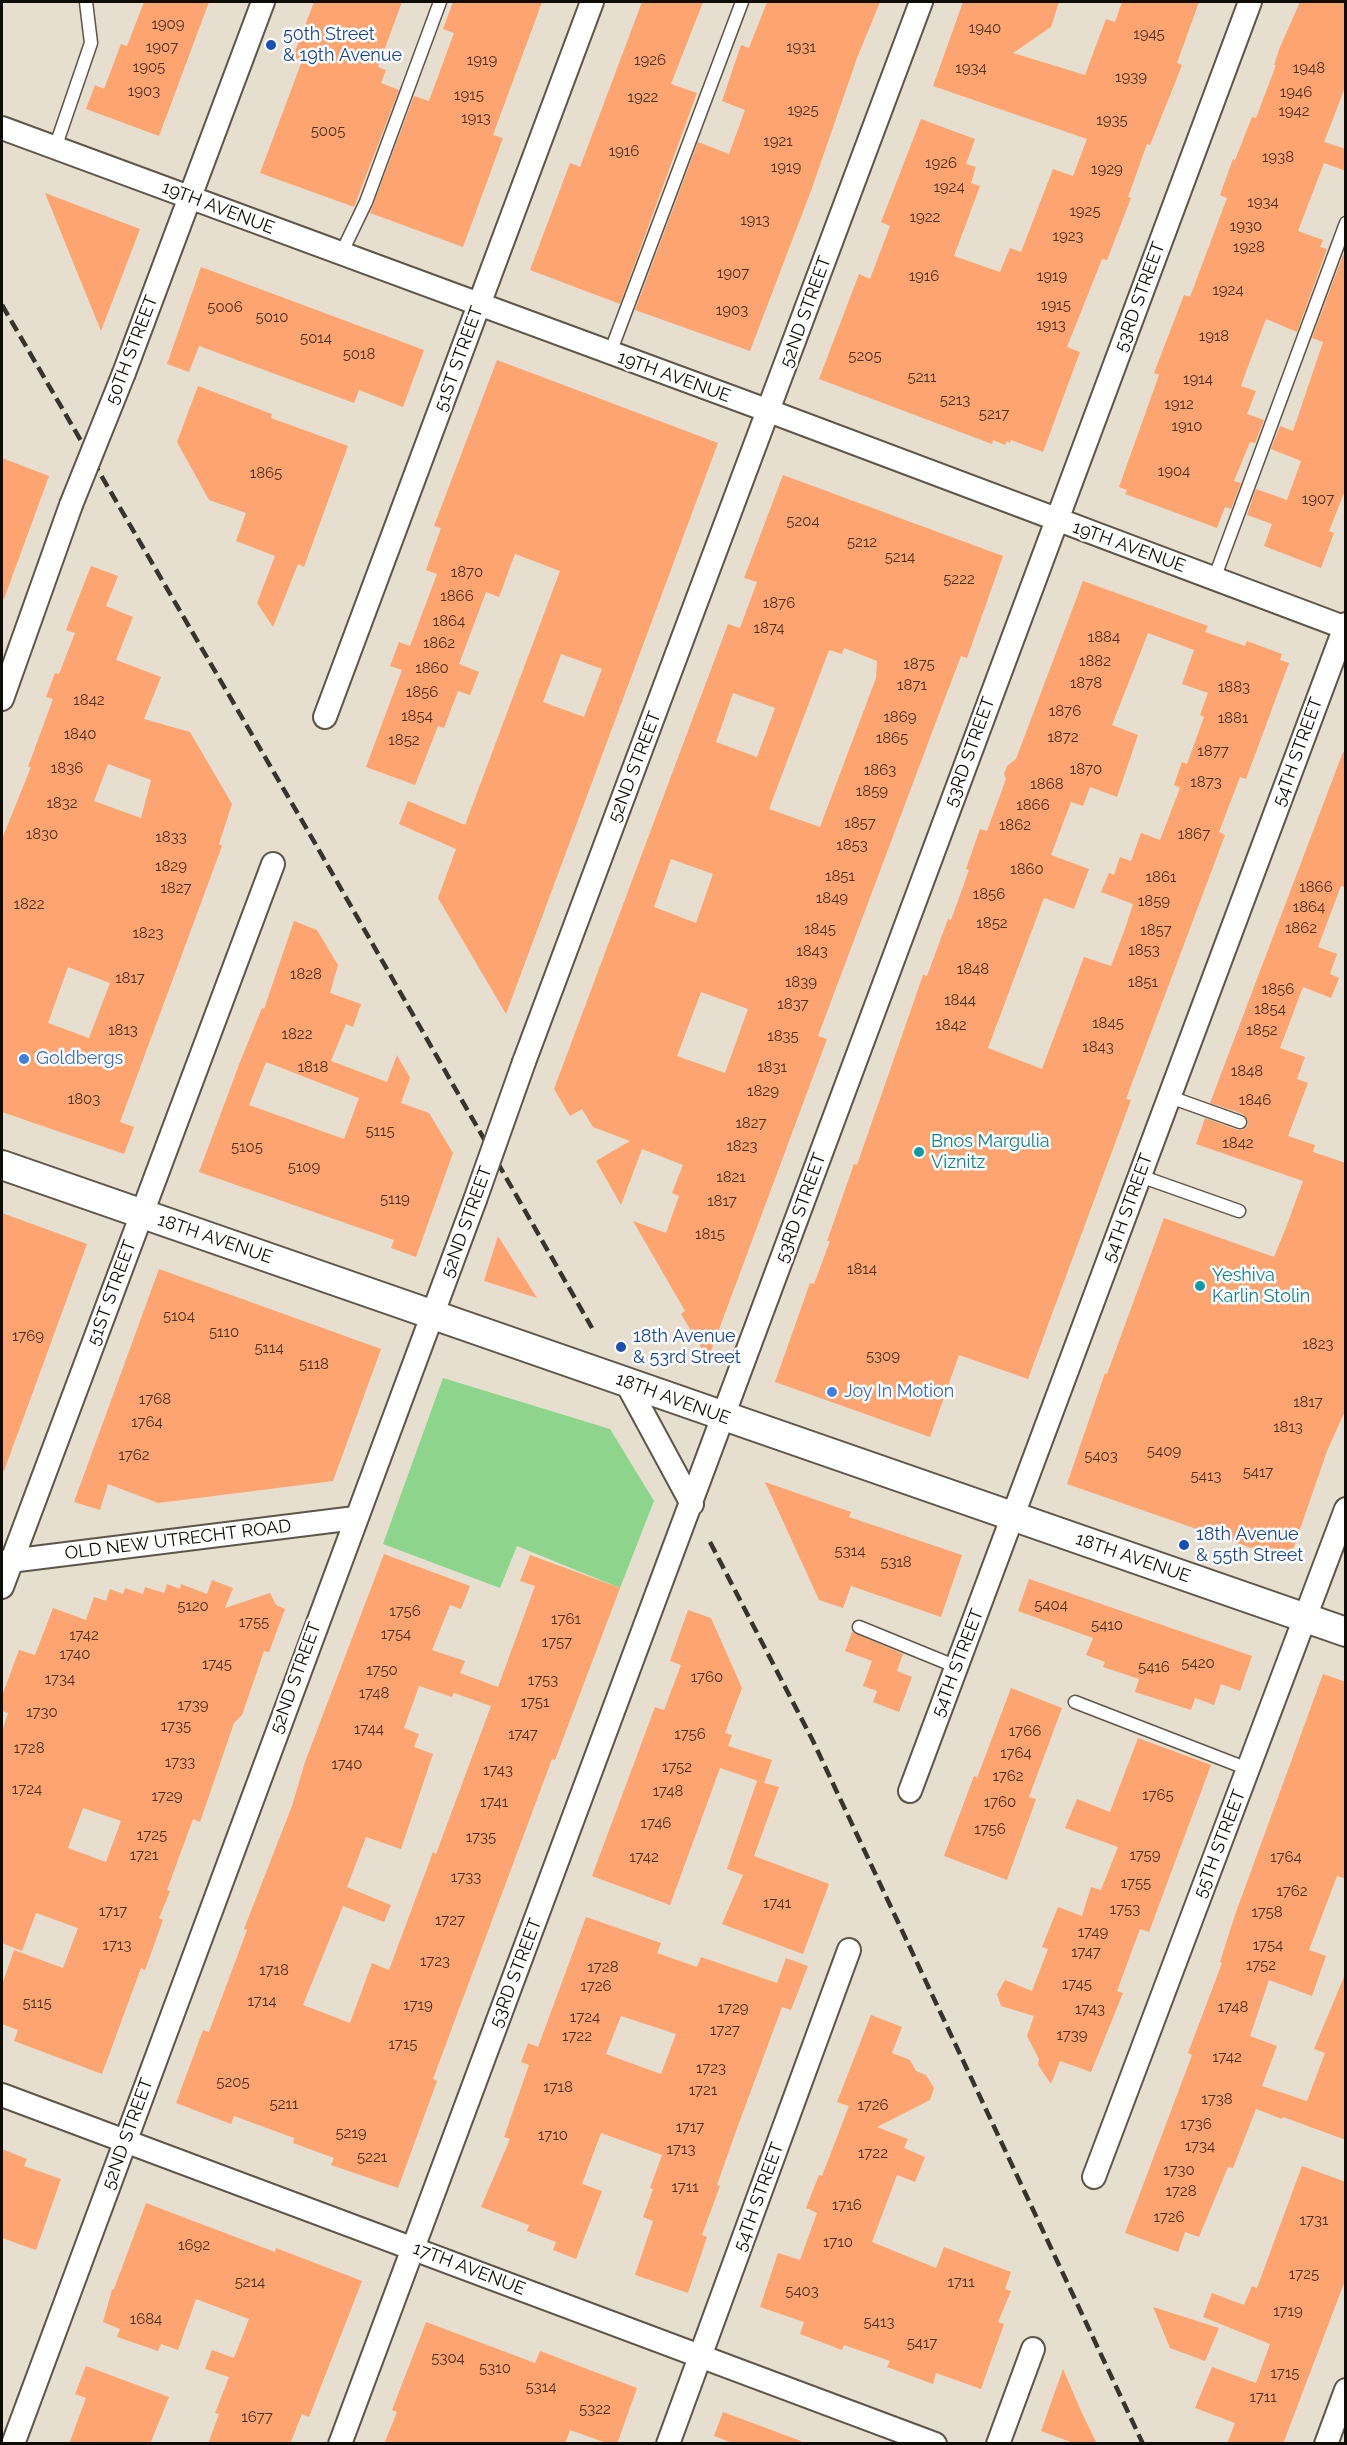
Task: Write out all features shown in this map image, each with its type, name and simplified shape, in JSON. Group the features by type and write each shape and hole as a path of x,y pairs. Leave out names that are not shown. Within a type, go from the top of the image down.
{"street":[{"name":"50TH STREET","path":"2,699 72,505 263,2"},
{"name":"51ST STREET","path":"325,717 592,2"},
{"name":"52ND STREET","path":"13,2444 355,1518 433,1315 524,1062 921,2"},
{"name":"53RD STREET","path":"340,2444 1250,2"},
{"name":"19TH AVENUE","path":"2,128 769,411 1345,627"},
{"name":"54TH STREET","path":"910,1791 1345,627"},
{"name":"51ST STREET","path":"2,1587 7,1561 273,864"},
{"name":"18TH AVENUE","path":"2,1165 1346,1632"},
{"path":"626,1382 692,1504"},
{"name":"55TH STREET","path":"1094,2177 1346,1509"},
{"name":"OLD NEW UTRECHT ROAD","path":"7,1561 355,1518"},
{"name":"54TH STREET","path":"668,2444 849,1950"},
{"name":"17TH AVENUE","path":"2,2095 935,2444"},
{"path":"998,2444 1033,2349"},
{"path":"1326,2444 1346,2390"}],"lane":[{"path":"55,148 91,43 86,2"},
{"path":"341,254 366,202 440,2"},
{"path":"610,353 742,2"},
{"path":"1215,579 1346,223"},
{"path":"1170,1097 1240,1122"},
{"path":"1140,1176 1239,1211"},
{"path":"859,1627 957,1667"},
{"path":"1075,1702 1248,1769"}],"green space":[{"path":"443,1378 610,1429 654,1501 620,1588 517,1546 500,1588 383,1544"}],"building":[{"path":"144,2 209,2 159,136 86,109 95,85 104,89 121,44 127,46"},
{"path":"314,2 402,2 378,67 386,70 381,83 399,90 354,207 260,173 302,61 293,57"},
{"path":"453,2 542,2 493,135 503,138 463,247 370,213 414,96 429,101 454,33 443,29"},
{"path":"642,2 703,2 671,84 697,93 620,304 530,270 570,163 580,167"},
{"path":"767,2 880,2 857,58 812,188 750,351 635,310 698,142 729,154 745,110 722,101 741,45 749,48"},
{"path":"963,2 1059,2 1051,27 1013,53 1085,75 1106,19 1115,22 1122,2 1199,2 1177,63 1182,65 1150,145 1147,144 1128,197 1131,198 1107,260 1102,259 1067,347 1080,352 1043,452 1011,440 1005,445 993,440 992,444 819,379 859,274 870,279 890,226 881,222 921,119 975,139 966,164 976,167 971,183 980,186 954,256 1000,272 1010,248 1021,252 1053,169 1073,176 1087,139 933,86"},
{"path":"1300,2 1346,2 1346,85 1324,142 1346,149 1346,171 1324,163 1298,231 1323,240 1320,247 1327,249 1297,332 1266,319 1247,369 1241,386 1256,391 1247,414 1264,420 1255,443 1250,442 1234,481 1241,483 1231,509 1225,507 1217,528 1125,494 1127,490 1119,487 1159,375 1154,373 1184,295 1190,297 1227,198 1220,195 1233,159 1235,160 1252,117 1256,118 1276,65 1274,65 1280,47"},
{"path":"45,193 140,229 101,331"},
{"path":"1343,255 1346,256 1346,488 1329,531 1334,533 1321,568 1264,546 1272,524 1247,515 1256,489 1287,500 1301,461 1271,449 1280,426 1293,431 1323,342 1312,338"},
{"path":"201,267 424,350 403,407 359,390 354,403 199,346 189,372 167,364"},
{"path":"497,360 718,443 506,1014 438,898 456,849 399,824 408,801 465,825 560,571 515,554 499,597 486,592 459,664 479,672 470,695 458,691 444,728 438,726 415,785 366,767 402,670 390,666 399,642 410,646 437,574 426,570 441,528 434,526","holes":["561,654 602,669 584,717 543,702"]},
{"path":"198,386 272,414 271,418 348,446 304,567 298,564 273,627 257,603 275,556 236,541 246,513 209,500 177,442"},
{"path":"2,458 49,476 4,599 2,599"},
{"path":"783,475 1003,556 967,658 961,656 818,1036 827,1039 708,1359 681,1314 685,1311 633,1221 666,1233 679,1196 672,1193 683,1165 642,1149 621,1205 596,1161 630,1141 593,1127 582,1109 570,1116 554,1089 728,624 740,628 757,582 744,578","holes":["844,648 877,661 876,678 820,827 769,809 829,650 842,654","733,693 775,708 757,757 716,742","671,859 713,874 696,923 654,907","701,992 748,1009 725,1073 677,1056"]},
{"path":"91,566 118,576 106,606 133,617 116,660 161,677 144,719 190,732 232,804 219,844 222,846 120,1122 134,1127 124,1154 2,1112 2,839 31,767 28,767 53,699 46,697 55,673 59,674 75,633 66,630","holes":["108,764 151,780 141,818 94,801","68,967 110,983 89,1038 48,1023"]},
{"path":"1083,581 1208,626 1205,632 1245,646 1247,641 1282,654 1280,660 1289,663 1246,779 1240,777 1219,832 1225,835 1126,1099 1131,1100 1028,1379 959,1355 930,1437 775,1382 810,1283 814,1284 830,1241 827,1241 854,1164 857,1165 923,975 927,976 948,919 951,920 969,870 966,869 980,829 987,831 1006,779 1004,774 1007,766 1016,759","holes":["1148,633 1194,650 1182,684 1208,693 1200,715 1204,717 1187,764 1182,762 1174,785 1180,788 1160,840 1141,833 1131,861 1120,857 1114,875 1109,873 1101,892 1133,904 1111,966 1084,957 1042,1069 988,1048 1044,898 1074,909 1089,869 1051,855 1071,802 1083,806 1090,787 1117,797 1138,735 1112,725"]},
{"path":"1343,752 1346,753 1346,887 1341,886 1318,947 1337,954 1330,974 1339,978 1331,998 1303,987 1280,1048 1305,1057 1297,1079 1308,1083 1288,1136 1315,1145 1313,1152 1346,1163 1346,1409 1327,1451 1289,1561 1067,1484 1105,1373 1107,1374 1164,1218 1274,1257 1287,1225 1303,1181 1196,1144 1205,1118 1238,1130 1248,1125 1248,1120 1243,1114 1210,1103"},
{"path":"294,921 317,930 338,965 330,993 361,1004 353,1027 346,1024 331,1061 387,1082 397,1055 410,1078 401,1103 429,1113 453,1153 416,1257 391,1248 394,1240 199,1172 240,1062 262,1008 264,1009","holes":["266,1062 359,1098 344,1139 249,1105"]},
{"path":"2,1213 87,1244 4,1471 2,1471"},
{"path":"498,1236 537,1298 484,1281"},
{"path":"159,1269 381,1349 333,1481 158,1503 108,1484 100,1510 74,1502"},
{"path":"765,1482 851,1512 849,1517 962,1555 941,1617 851,1586 843,1608 819,1600"},
{"path":"384,1554 470,1586 461,1609 450,1605 432,1650 465,1661 460,1673 498,1687 535,1586 520,1581 530,1555 620,1588 555,1760 552,1759 433,2079 437,2081 398,2188 331,2165 334,2158 293,2143 294,2138 234,2116 231,2124 176,2103 203,2030 209,2032 247,1930 244,1929 292,1806 305,1762","holes":["419,1686 452,1697 454,1693 491,1706 436,1854 433,1852 389,1970 372,1963 350,2023 303,2005 343,1906 384,1922 391,1905 347,1887 366,1837 401,1849 433,1754 414,1747 419,1734 404,1728"]},
{"path":"1029,1579 1252,1656 1240,1691 1221,1684 1214,1705 1195,1698 1191,1710 1135,1692 1139,1679 1103,1667 1105,1662 1086,1655 1093,1638 1018,1611"},
{"path":"212,1580 233,1588 225,1608 270,1593 276,1605 285,1609 269,1652 264,1651 242,1715 234,1723 200,1822 193,1819 167,1890 170,1891 159,1918 163,1920 145,1970 141,1968 102,2074 14,2041 18,2030 2,2024 2,1985 14,1950 63,1968 78,1928 36,1913 22,1951 2,1943 2,1732 8,1713 2,1711 2,1696 19,1650 35,1655 53,1608 86,1620 94,1597 106,1601 110,1589 123,1594 125,1588 143,1594 145,1587 164,1593 167,1584 180,1589 181,1584 207,1594","holes":["83,1808 121,1821 106,1862 68,1848"]},
{"path":"688,1610 711,1618 742,1688 725,1733 732,1735 728,1746 772,1760 764,1783 720,1768 670,1905 592,1876 655,1707 664,1710 681,1665 670,1661"},
{"path":"852,1632 903,1654 897,1671 912,1677 899,1712 873,1702 877,1691 863,1686 872,1661 845,1651"},
{"path":"1323,1674 1346,1682 1346,1879 1337,1876 1309,1950 1326,1956 1312,1996 1269,1980 1250,2036 1277,2046 1262,2086 1307,2101 1325,2053 1314,2049 1346,1972 1346,2140 1256,2109 1233,2168 1228,2167 1199,2237 1185,2232 1178,2252 1125,2233 1192,2055 1188,2053 1222,1963 1220,1962 1235,1915"},
{"path":"1011,1688 1062,1708 1029,1797 1036,1799 1007,1880 944,1856"},
{"path":"1138,1738 1211,1765 1149,1932 1140,1929 1117,1991 1123,1993 1091,2072 1060,2061 1051,2084 1038,2065 1039,2059 1027,2036 1034,2016 1001,2006 997,1994 1005,1980 1032,1991 1048,1949 1042,1947 1058,1907 1082,1916 1091,1887 1101,1890 1118,1847 1065,1828 1077,1799 1110,1812"},
{"path":"757,1781 779,1787 754,1856 829,1884 803,1954 722,1924 743,1875 727,1869"},
{"path":"586,1917 661,1943 657,1953 697,1967 701,1957 777,1983 786,1958 808,1966 791,2010 782,2007 736,2131 717,2185 720,2186 702,2235 707,2237 688,2293 635,2275 653,2221 643,2217 653,2189 650,2188 662,2155 601,2133 582,2184 602,2191 576,2259 553,2250 556,2242 527,2231 529,2225 481,2207 510,2139 504,2137 529,2065 521,2062 528,2043 538,2047","holes":["621,2016 676,2034 661,2074 606,2054"]},
{"path":"871,2015 902,2027 892,2053 910,2060 916,2071 926,2075 934,2088 930,2100 877,2127 908,2139 904,2148 925,2157 915,2182 897,2175 872,2242 936,2268 944,2247 1011,2272 1005,2289 1011,2291 998,2322 1004,2324 981,2389 936,2373 933,2384 887,2367 890,2361 844,2345 842,2350 800,2334 804,2322 760,2307 778,2253 800,2260 817,2213 806,2208 819,2175 822,2176 849,2106 837,2102"},
{"path":"2,2149 27,2159 24,2166 61,2179 36,2250 2,2238"},
{"path":"1302,2166 1346,2182 1346,2278 1283,2444 1227,2444 1235,2423 1195,2408 1212,2367 1256,2383 1270,2344 1203,2317 1212,2293 1244,2305 1252,2286 1257,2288"},
{"path":"146,2203 275,2252 276,2248 362,2281 309,2417 302,2414 290,2444 208,2444 219,2414 215,2413 229,2377 205,2369 212,2350 234,2358 249,2319 196,2299 178,2350 161,2344 158,2351 117,2337 120,2329 103,2322 112,2290"},
{"path":"1153,2307 1219,2328 1205,2361 1170,2348"},
{"path":"426,2322 535,2363 540,2351 637,2388 617,2444 609,2444 570,2430 565,2444 384,2444 397,2412 392,2410"},
{"path":"86,2366 169,2397 150,2444 69,2444 86,2398 75,2394"},
{"path":"1063,2369 1097,2444 1076,2444 1041,2431"},
{"path":"723,2412 801,2441 801,2444 735,2444 714,2436"}],"railway":[{"path":"2,305 308,831 592,1328"},
{"path":"710,1542 813,1741 1143,2444"}],"place":[{"name":"50th Street & 19th Avenue","path":"271,45"},
{"name":"Goldbergs","path":"24,1059"},
{"name":"Bnos Margulia Viznitz","path":"919,1152"},
{"name":"Yeshiva Karlin Stolin","path":"1200,1286"},
{"name":"18th Avenue & 53rd Street","path":"621,1347"},
{"name":"Joy In Motion","path":"832,1392"},
{"name":"18th Avenue & 55th Street","path":"1184,1545"}]}
